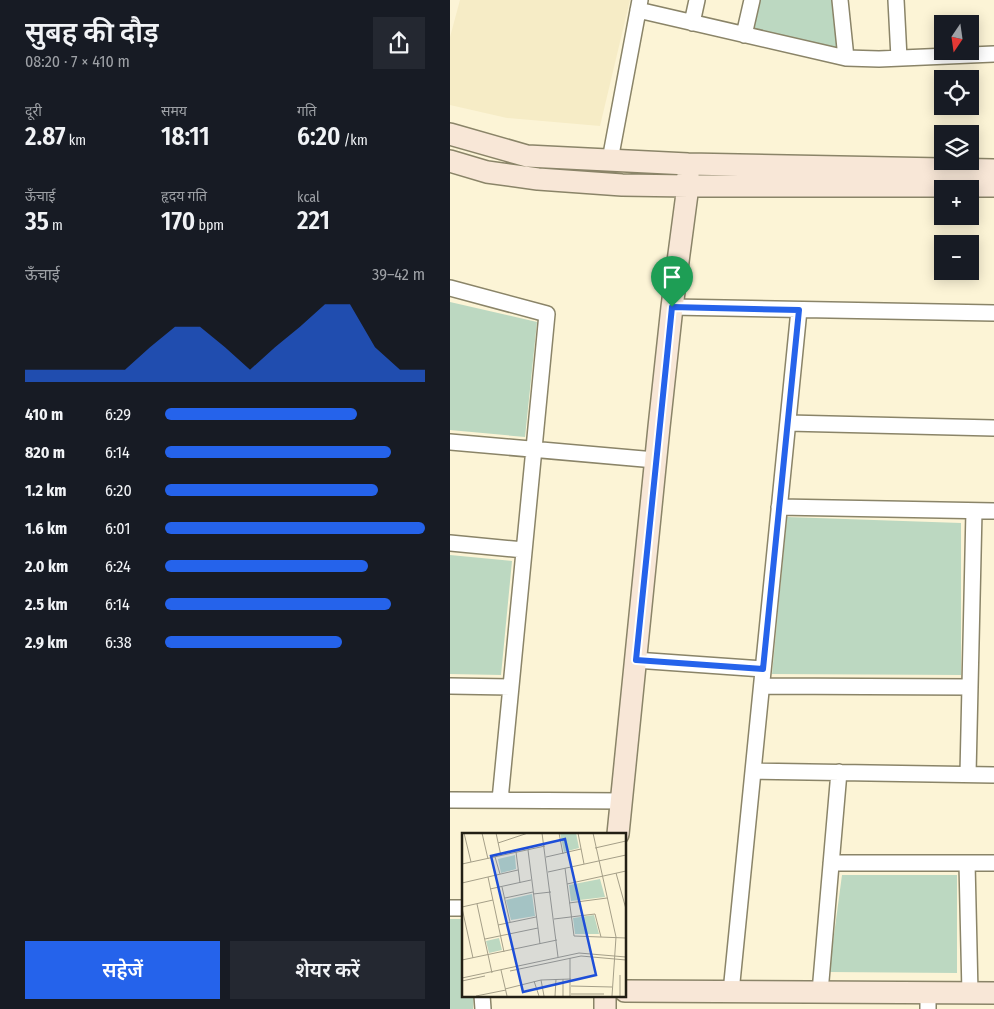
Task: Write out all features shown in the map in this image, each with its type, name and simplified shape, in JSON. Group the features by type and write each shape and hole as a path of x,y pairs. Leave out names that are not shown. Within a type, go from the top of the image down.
{"street":[{"path":"692,23 697,0"},
{"path":"744,35 752,0"},
{"path":"840,0 846,58"},
{"path":"896,0 899,58"},
{"path":"610,160 639,5 692,23 846,58 994,54"},
{"path":"450,134 527,156 688,164 994,170"},
{"path":"450,161 487,172 538,180 688,186 994,186"},
{"path":"618,833 672,307 688,186 688,164"},
{"path":"450,288 547,314 500,800"},
{"path":"672,307 994,313"},
{"path":"731,992 799,310"},
{"path":"788,424 994,428"},
{"path":"450,442 656,460"},
{"path":"780,507 994,511"},
{"path":"968,774 974,511"},
{"path":"450,543 524,550"},
{"path":"636,660 763,669"},
{"path":"450,686 511,687"},
{"path":"762,686 970,687"},
{"path":"753,771 994,775"},
{"path":"820,992 839,772"},
{"path":"450,800 622,801"},
{"path":"831,863 994,864"},
{"path":"967,863 970,993"},
{"path":"626,991 820,992 928,1001 970,993 994,993"},
{"path":"482,996 483,1009"},
{"path":"605,996 605,1009"}],"shaded area":[{"path":"460,0 630,0 600,126 507,118 450,105 450,37"}],"green space":[{"path":"759,0 833,0 837,50 752,30"},
{"path":"450,302 537,322 525,437 450,430"},
{"path":"787,517 961,523 961,675 772,674"},
{"path":"450,555 512,561 501,675 450,674"},
{"path":"842,875 957,875 957,973 829,972"},
{"path":"450,919 462,919 462,996 474,996 473,1009 450,1009"}],"route":[{"path":"672,307 799,310 763,669 636,660 672,307"}]}
